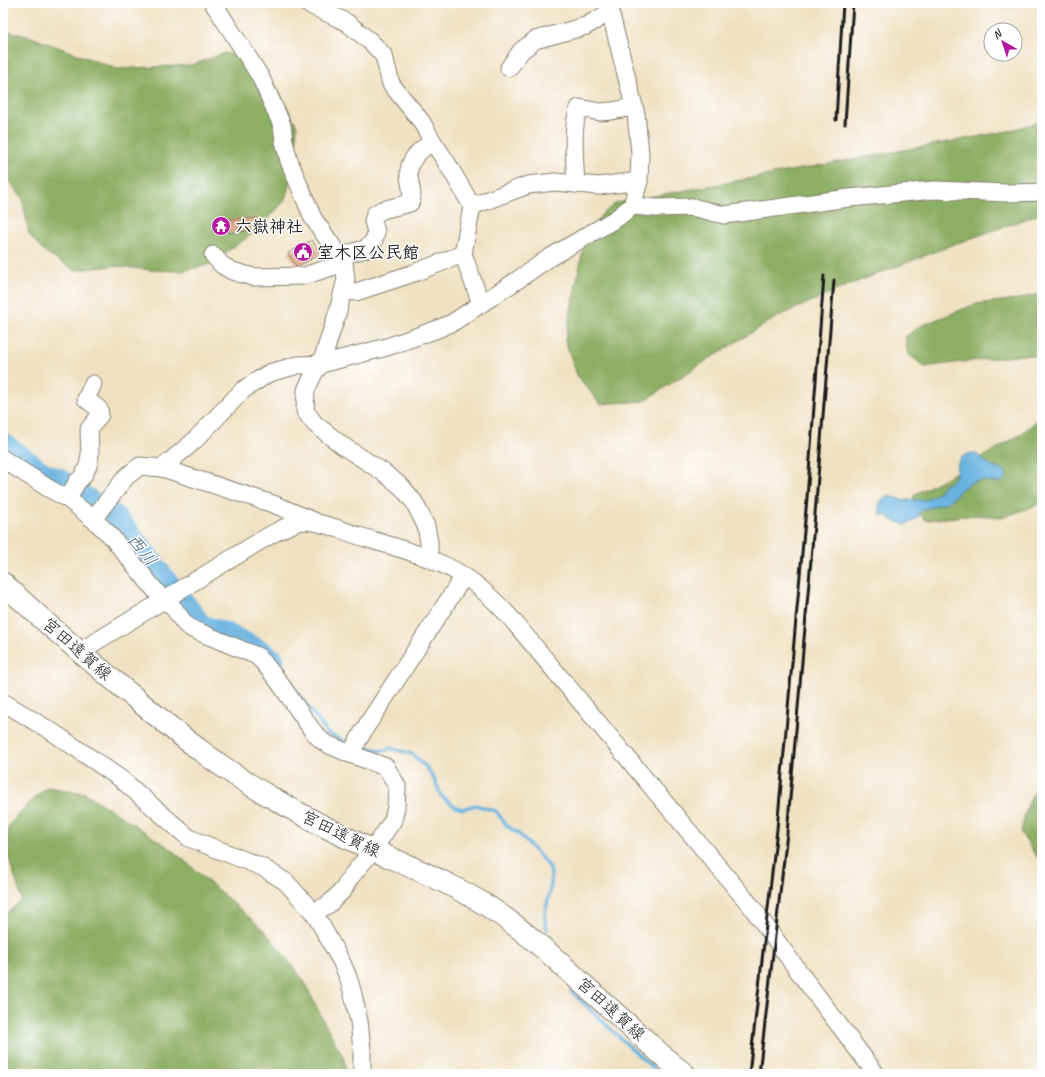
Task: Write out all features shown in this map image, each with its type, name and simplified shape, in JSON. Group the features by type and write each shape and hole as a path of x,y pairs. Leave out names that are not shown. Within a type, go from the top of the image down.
{"main road":[{"name":"宮田遠賀線","path":"3,583 79,652 186,740 226,769 268,796 320,825 451,885 489,907 547,951 672,1064 686,1074"}],"street":[{"path":"212,3 260,76 282,125 289,162 305,200 314,218 342,260 346,279 338,311 321,364 314,373 306,390 305,411 315,424 342,446 383,472 402,487 414,502 426,526 429,542 429,558"},
{"path":"306,3 346,22 371,42 384,56 391,84 421,121 447,163 472,206 463,254 482,303"},
{"path":"162,468 194,442 243,390 269,373 298,365 321,364 387,347 435,330 452,322 516,282 550,258 617,218 632,206 639,181 640,153 636,114 609,7 586,26 536,40 521,51 509,68"},
{"path":"576,184 575,137 576,115 579,108 600,112 634,107"},
{"path":"213,255 222,265 232,271 253,277 304,276 365,249 374,242 376,232 373,221 375,214 382,210 410,203 412,199 408,170 418,153 433,142"},
{"path":"472,206 528,184 555,182 599,186 639,181"},
{"path":"632,206 656,208 692,207 724,215 849,198 934,190 1007,193 1042,192"},
{"path":"343,291 356,292 414,273 463,254"},
{"path":"68,499 88,466 90,454 89,429 100,415 99,409 86,399 93,384"},
{"path":"3,459 68,499 93,519 110,535 163,600 172,606 185,624 192,629 257,656 279,682 312,730 322,740 327,744 350,754 386,767 397,786 396,807 393,820 373,850 349,879 344,889 328,905 313,912"},
{"path":"93,519 126,477 140,466 162,468 273,504 321,524 429,558 447,566 481,588 494,599 509,616 751,906 876,1074"},
{"path":"79,652 286,527 303,521 321,524"},
{"path":"350,754 367,725 464,576"},
{"path":"3,702 59,737 121,779 189,838 262,867 286,882 313,912 348,976 359,1021 362,1050 362,1074"}],"green space":[{"path":"3,30 31,37 117,69 192,65 225,53 243,57 277,88 297,126 295,166 284,202 252,234 208,265 181,271 151,270 115,266 75,270 44,252 29,234 22,197 3,176"},
{"path":"1042,121 1042,213 955,244 846,286 777,317 644,401 600,404 577,375 565,340 584,244 601,215 616,203 1008,131"},
{"path":"1042,293 1042,357 1024,355 925,367 908,354 905,337 920,326 976,304 1018,299"},
{"path":"1042,416 1042,503 1004,517 976,515 926,520 913,508 914,495 1020,435"},
{"path":"1042,783 1042,862 1036,856 1021,833 1025,813 1030,800"},
{"path":"47,787 85,793 171,849 266,932 304,981 344,1058 346,1074 3,1074 3,917 22,900 6,849 9,826 21,811"}],"water":[{"path":"970,453 975,453 991,466 1004,470 1007,475 1006,478 1002,482 990,482 983,480 970,483 948,502 922,510 918,515 918,518 905,525 890,519 887,516 880,515 880,503 882,499 888,495 902,500 925,500 938,493 944,485 949,483 956,476 956,467 962,457"}],"building":[{"path":"257,218 257,230 229,233 229,219"},
{"path":"312,240 320,254 296,266 288,253"}],"waterway":[{"name":"西川","path":"3,443 46,474 58,478 93,502 111,512 120,521 202,625 226,633 262,651 274,660"},
{"path":"274,660 328,734 351,744"},
{"path":"361,746 383,751 390,748 412,754 427,768 436,783 441,796 456,807 463,809 475,805 496,811 507,826 519,834 548,865 551,883 545,916 547,929"},
{"path":"571,991 659,1074"}],"railway":[{"path":"836,120 843,3"},
{"path":"845,124 853,3"},
{"path":"749,1074 777,829 807,498 824,276"},
{"path":"759,1074 787,833 834,280"}],"place":[{"name":"六嶽神社","path":"221,226"},
{"name":"室木区公民館","path":"303,252"}]}
